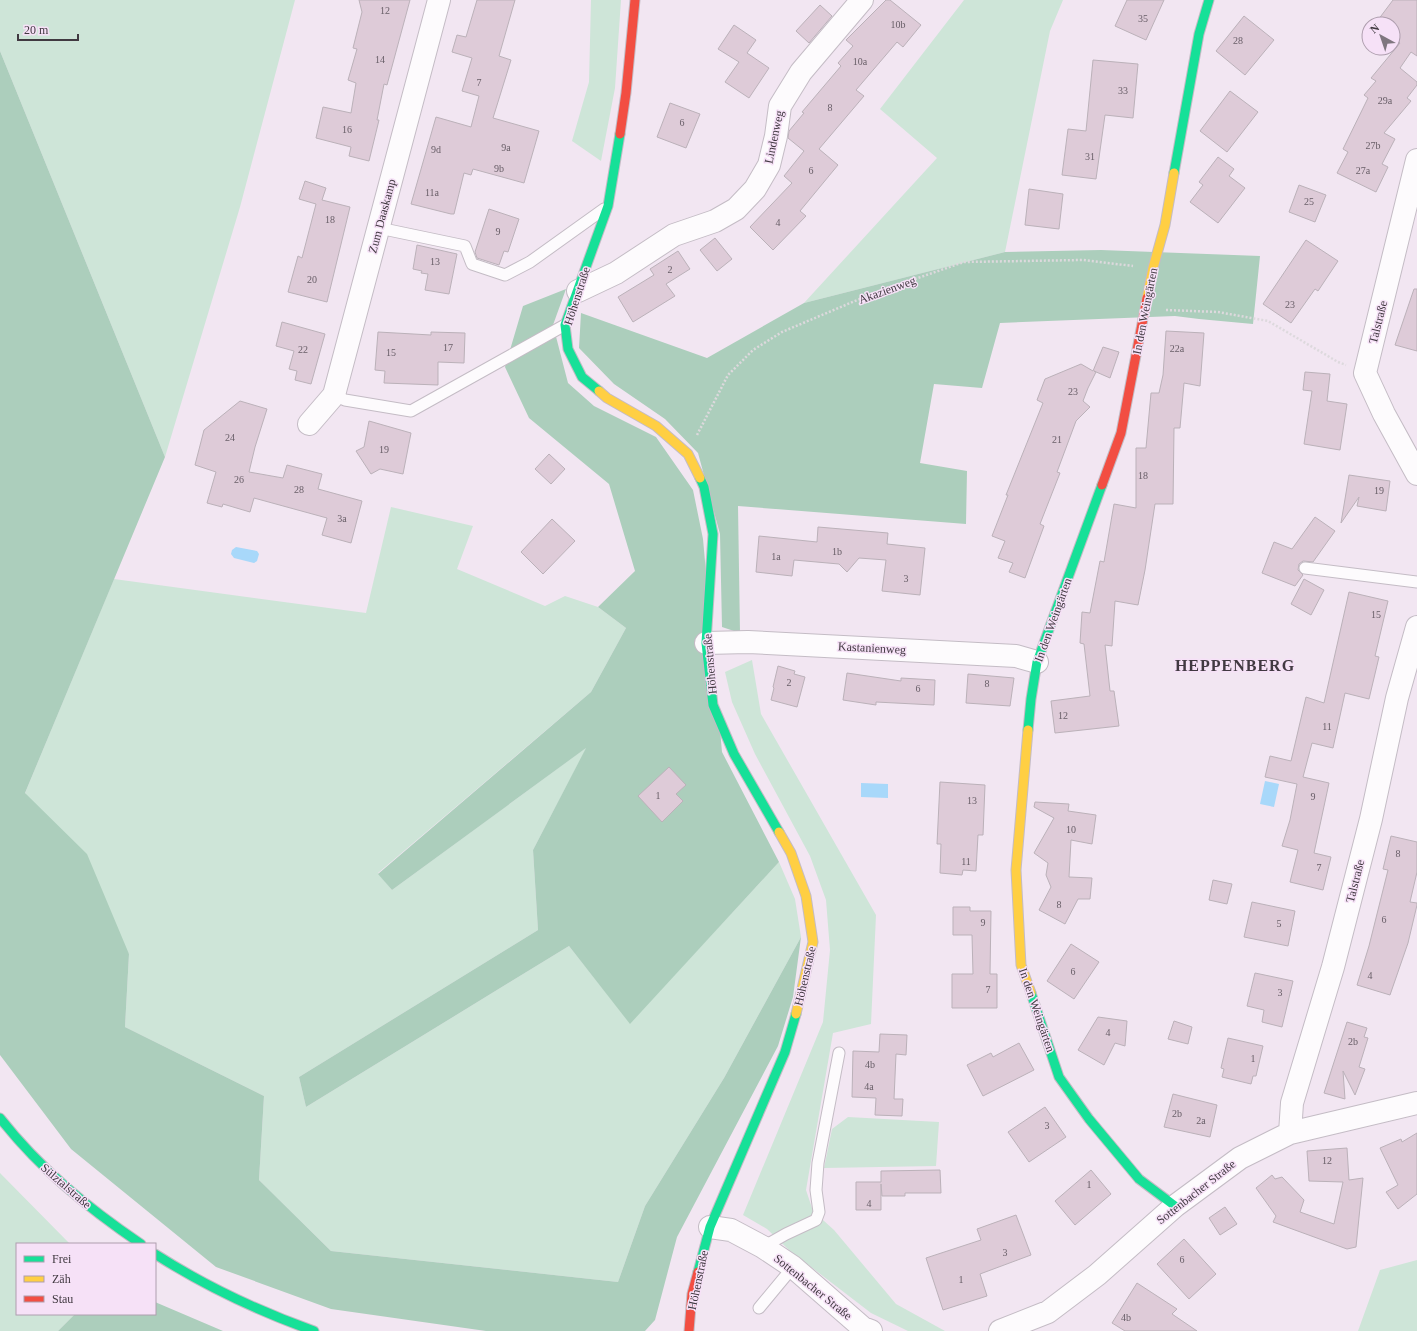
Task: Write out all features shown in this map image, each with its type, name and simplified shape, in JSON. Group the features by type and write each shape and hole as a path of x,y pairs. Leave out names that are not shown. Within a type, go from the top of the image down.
{"main road":[{"name":"Höhenstraße","path":"635,0 624,108 608,206 565,325 568,349 582,377 607,398 656,426 688,454 704,487 712,534 706,643 713,705 734,754 791,853 806,896 813,942 800,1001 785,1052 710,1227 692,1294 689,1331"},
{"name":"In den Weingärten","path":"1175,1206 1139,1179 1089,1119 1060,1077 1021,965 1016,870 1031,699 1037,662 1121,434 1153,268 1165,224 1199,34 1209,0"},
{"name":"Sülztalstraße","path":"0,1118 31,1154 62,1184 104,1218 140,1243"},
{"path":"156,1255 178,1269 227,1296 278,1319 314,1331"}],"street":[{"name":"Zum Daaskamp","path":"309,424 334,395 439,0"},
{"name":"Lindenweg","path":"578,291 616,273 674,235 715,221 736,209 755,189 769,166 776,136 780,106 801,72 862,0"},
{"name":"Talstraße","path":"1365,373 1417,160"},
{"path":"1365,373 1384,414 1417,474"},
{"name":"Talstraße","path":"1290,1133 1292,1103 1334,967 1371,819 1397,698 1417,627"},
{"name":"Kastanienweg","path":"706,643 748,642 1016,656 1037,662"},
{"name":"Sottenbacher Straße","path":"1000,1331 1048,1312 1096,1275 1175,1206 1240,1158 1290,1133 1417,1103"},
{"name":"Sottenbacher Straße","path":"710,1227 731,1230 763,1247 793,1267 863,1328 871,1331"}],"lane":[{"path":"379,228 465,246 472,264 505,275 530,262 608,206"},
{"path":"334,395 345,400 411,411 565,325"},
{"path":"1305,568 1417,582"},
{"path":"763,1247 816,1220 819,1212 816,1190 818,1163 840,1053"},
{"path":"759,1308 793,1267"}],"path":[{"name":"Akazienweg","path":"688,454 728,375 754,350 782,332 869,296 964,262 1083,260 1153,268"},
{"path":"1145,308 1218,312 1268,321 1338,362 1365,373"}],"green space":[{"path":"0,0 295,0 240,207 165,457 0,51"},
{"path":"591,0 621,0 615,88 601,161 572,141 589,82"},
{"path":"964,0 1063,0 1050,31 1005,252 804,303 937,158 880,109"},
{"path":"0,51 165,457 25,793 87,854 129,954 125,1027 264,1096 259,1180 331,1251 618,1282 645,1206 724,1078 801,937 793,997 778,1046 677,1237 655,1320 645,1331 486,1331 331,1309 216,1267 71,1149 0,1055"},
{"path":"1101,250 1260,256 1253,324 1175,316 1000,323 982,388 934,384 920,463 967,471 966,524 738,506 740,633 722,627 720,534 698,453 665,419 614,384 579,348 581,313 707,358 804,303 1005,252"},
{"path":"566,289 553,325 568,383 594,406 656,437 693,490 703,539 722,752 779,862 630,1024 569,946 306,1107 299,1077 538,930 533,850 586,748 392,890 378,874 591,692 626,628 598,607 635,571 609,484 529,418 505,367 523,306"},
{"path":"391,507 473,526 457,569 545,606 565,596 598,607 626,628 591,692 378,873 392,890 587,747 533,850 538,930 299,1077 306,1107 569,946 630,1023 779,862 795,899 801,937 724,1078 645,1206 618,1282 331,1251 259,1180 264,1096 125,1027 129,954 25,793 114,579 366,613"},
{"path":"752,660 761,714 876,915 871,1024 833,1033 806,1190 813,1211 834,1230 896,1304 945,1331 908,1331 871,1313 789,1250 767,1229 743,1215 823,1022 830,950 826,900 810,856 755,754 732,702 725,672"},
{"path":"848,1117 939,1122 936,1166 824,1168 832,1129"},
{"path":"0,1173 69,1243 16,1243 16,1315 74,1315 58,1331 0,1331"},
{"path":"1417,1260 1417,1331 1358,1331 1380,1270"},
{"path":"156,1302 223,1331 58,1331 74,1315 156,1315"}],"water":[{"path":"236,547 257,551 259,554 257,561 254,563 234,558 231,554 232,550"},
{"path":"1265,781 1279,784 1274,807 1260,804"},
{"path":"861,783 888,784 888,798 861,797"}],"building":[{"path":"359,0 410,0 387,85 384,84 377,120 379,120 369,161 349,156 351,147 316,138 323,107 351,113 356,83 348,80 357,49 353,48 362,12"},
{"path":"477,0 515,0 499,56 511,60 493,118 539,131 524,183 473,169 471,175 464,173 454,214 451,214 411,204 436,117 471,127 479,96 462,91 472,58 452,52 457,35 466,37"},
{"path":"886,0 890,0 921,25 903,47 897,42 856,90 864,96 819,149 838,165 800,211 806,216 773,250 750,227 792,183 784,176 804,151 788,138 789,131 804,113 802,112 841,66 838,63 853,46 846,40"},
{"path":"1127,0 1164,0 1146,40 1115,26"},
{"path":"1393,0 1417,0 1417,56 1411,52 1400,68 1417,82 1417,85 1407,98 1411,101 1384,133 1395,139 1382,164 1388,167 1376,192 1337,173 1348,152 1343,149 1368,98 1364,95 1376,81 1371,78 1389,56 1401,56 1401,16 1381,16"},
{"path":"820,5 832,16 809,43 796,31"},
{"path":"1244,16 1274,40 1245,75 1216,51"},
{"path":"734,25 756,40 747,53 769,68 749,98 725,82 739,62 718,49"},
{"path":"1093,60 1138,64 1133,118 1105,115 1096,179 1062,175 1068,129 1086,131"},
{"path":"1230,91 1258,112 1227,152 1200,131"},
{"path":"670,103 700,114 686,148 657,137"},
{"path":"1218,157 1234,169 1229,176 1245,188 1218,223 1190,202 1203,185 1199,182"},
{"path":"305,181 326,188 322,200 350,207 327,302 288,292 298,256 302,258 316,204 299,199"},
{"path":"1299,185 1326,195 1315,222 1289,212"},
{"path":"1029,189 1063,194 1059,229 1025,225"},
{"path":"489,209 519,219 508,252 504,251 499,265 477,258 475,252"},
{"path":"715,238 732,259 717,271 700,250"},
{"path":"1306,240 1338,261 1318,291 1315,289 1291,323 1263,304"},
{"path":"417,245 457,254 449,294 425,290 428,274 421,273 422,271 413,269"},
{"path":"678,251 690,269 666,284 675,296 633,322 618,297 654,275 650,269"},
{"path":"1414,289 1417,289 1417,351 1395,345"},
{"path":"282,322 325,334 311,384 295,380 297,371 289,369 294,351 276,346"},
{"path":"1166,331 1204,333 1200,386 1184,383 1180,428 1174,428 1173,504 1155,504 1138,605 1115,601 1112,646 1105,645 1110,691 1114,691 1119,726 1055,733 1051,701 1090,696 1084,644 1080,643 1082,612 1090,613 1100,561 1104,562 1114,504 1136,508 1136,448 1146,448 1151,393 1159,393 1163,375"},
{"path":"378,332 431,335 431,332 465,333 464,363 438,362 438,385 384,383 385,371 375,370"},
{"path":"1103,347 1119,352 1110,378 1094,371 1096,372 1083,401 1090,407 1076,421 1057,472 1060,473 1040,524 1044,526 1025,578 1009,572 1013,563 998,558 1005,541 992,536 1008,495 1006,495 1043,403 1037,400 1045,379 1081,364 1093,371"},
{"path":"1305,372 1330,374 1327,401 1347,404 1340,450 1304,444 1312,391 1303,390"},
{"path":"240,401 267,409 249,472 283,478 287,465 322,474 318,489 362,501 351,543 322,535 327,518 254,498 250,512 223,504 222,507 207,503 216,472 195,465 204,430"},
{"path":"369,421 411,433 403,474 380,469 371,474 356,451 364,447"},
{"path":"549,454 565,469 551,484 535,469"},
{"path":"1349,475 1390,481 1386,511 1357,506 1359,497 1341,523"},
{"path":"1315,517 1335,531 1313,562 1303,561 1299,564 1298,570 1303,575 1295,586 1262,573 1274,542 1292,549"},
{"path":"552,519 575,541 543,574 521,552"},
{"path":"818,527 888,533 887,544 925,548 920,595 882,591 886,560 859,558 847,572 839,564 794,560 792,576 756,572 759,536 817,542"},
{"path":"1304,579 1324,590 1311,615 1291,604"},
{"path":"1349,592 1388,601 1375,656 1379,657 1369,699 1345,693 1333,748 1312,743 1303,777 1329,783 1314,853 1331,857 1323,890 1290,882 1298,850 1282,846 1290,820 1297,784 1265,777 1270,756 1291,761 1306,697 1324,703"},
{"path":"778,666 795,671 794,674 805,677 797,707 771,700"},
{"path":"847,673 901,681 901,678 935,680 934,705 876,702 876,705 843,700"},
{"path":"968,674 1014,678 1010,706 966,703"},
{"path":"669,767 686,785 676,794 683,801 662,822 638,796"},
{"path":"940,782 985,785 983,835 978,835 976,871 963,870 962,875 940,873 941,844 937,844"},
{"path":"1035,802 1069,804 1068,811 1096,815 1092,844 1071,840 1069,877 1092,878 1090,899 1078,899 1065,924 1039,910 1051,887 1046,875 1048,863 1034,853 1054,818 1034,807"},
{"path":"1391,836 1417,842 1417,872 1410,902 1417,903 1417,905 1408,943 1390,995 1357,985 1369,946 1388,870 1383,869"},
{"path":"1213,880 1232,884 1227,904 1209,900"},
{"path":"1252,902 1295,911 1288,946 1244,937"},
{"path":"953,907 970,907 970,911 991,911 990,974 997,974 997,1008 952,1008 952,974 973,974 972,935 953,935"},
{"path":"1071,944 1099,962 1074,999 1047,981"},
{"path":"1255,973 1293,981 1282,1027 1262,1022 1264,1010 1247,1006"},
{"path":"1098,1017 1127,1021 1125,1046 1115,1043 1104,1065 1078,1050"},
{"path":"1174,1021 1192,1027 1188,1044 1168,1039"},
{"path":"1347,1022 1367,1028 1364,1037 1368,1038 1359,1067 1365,1069 1355,1095 1343,1071 1345,1099 1324,1093"},
{"path":"880,1034 907,1035 906,1055 896,1054 894,1099 903,1099 902,1116 875,1115 876,1098 852,1097 853,1051 879,1052"},
{"path":"1228,1038 1263,1046 1256,1076 1253,1076 1251,1084 1222,1077 1224,1069 1221,1068"},
{"path":"1019,1043 1034,1070 983,1096 967,1065 991,1053 993,1057"},
{"path":"1173,1094 1217,1105 1210,1137 1164,1127"},
{"path":"1045,1107 1066,1137 1029,1162 1008,1132"},
{"path":"1417,1133 1417,1194 1398,1209 1386,1192 1398,1185 1380,1148 1401,1139 1402,1142"},
{"path":"1347,1148 1349,1180 1363,1178 1356,1247 1347,1249 1273,1222 1276,1216 1256,1188 1272,1175 1275,1179 1282,1177 1304,1200 1300,1212 1334,1224 1343,1182 1309,1181 1307,1151"},
{"path":"940,1170 941,1193 905,1193 905,1196 882,1196 881,1184 881,1210 856,1210 856,1182 881,1182 881,1171"},
{"path":"1091,1170 1111,1194 1075,1225 1055,1201"},
{"path":"1225,1207 1237,1224 1220,1235 1209,1218"},
{"path":"1016,1215 1031,1255 980,1274 987,1296 943,1310 926,1258 981,1240 977,1229"},
{"path":"1184,1239 1216,1274 1189,1299 1157,1264"},
{"path":"1137,1283 1177,1309 1172,1314 1197,1331 1125,1331 1112,1323"}],"traffic: fast":[{"path":"1174,173 1199,34 1209,0"},
{"path":"599,391 582,377 568,349 565,325 608,206 620,134"},
{"path":"700,478 704,487 713,534 706,643 713,705 734,754 779,832"},
{"path":"1028,730 1037,662 1102,485"},
{"path":"1031,993 1059,1077 1089,1119 1139,1179 1175,1206"},
{"path":"698,1272 710,1227 785,1052 796,1014"},
{"path":"0,1118 15,1137 48,1171 84,1202 140,1243"},
{"path":"156,1255 193,1277 232,1297 314,1331"}],"traffic: slow":[{"path":"1147,298 1153,268 1165,225 1174,173"},
{"path":"599,391 607,398 656,426 688,454 700,478"},
{"path":"1028,730 1016,870 1021,965 1031,993"},
{"path":"779,832 791,853 806,896 813,942 796,1014"}],"traffic: jam":[{"path":"620,134 626,93 635,0"},
{"path":"1102,485 1121,433 1147,298"},
{"path":"689,1331 692,1294 698,1272"}],"district":[{"name":"HEPPENBERG","path":"1235,665"}]}
